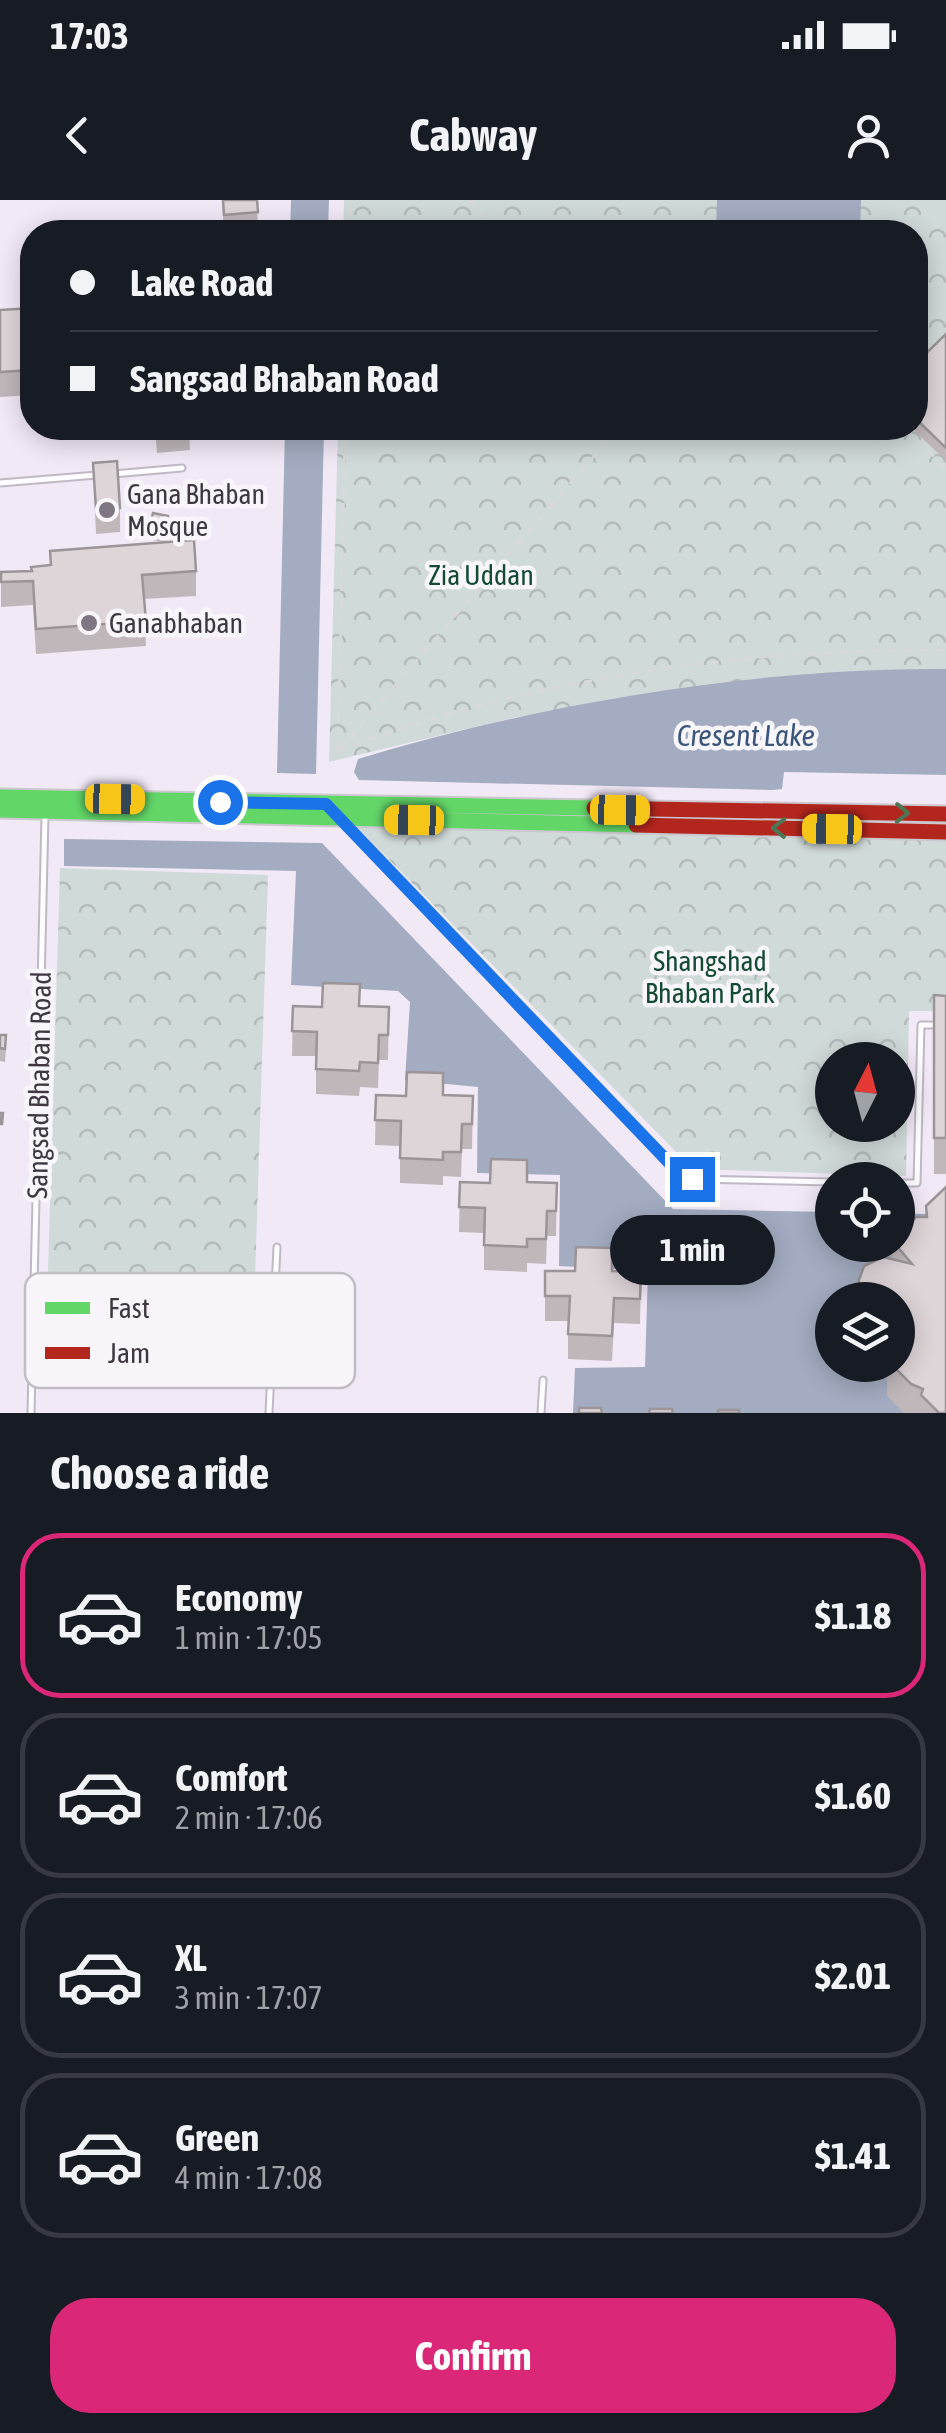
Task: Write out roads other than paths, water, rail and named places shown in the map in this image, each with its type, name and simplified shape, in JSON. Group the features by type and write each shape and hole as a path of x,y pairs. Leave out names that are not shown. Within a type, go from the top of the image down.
{"main road":[{"path":"0,797 45,804 338,818 946,832"},
{"path":"0,810 45,804 326,804 946,814"}],"lane":[{"path":"0,483 182,468"},
{"name":"Sangsad Bhaban Road","path":"34,1273 45,804"},
{"path":"326,804 675,1169 692,1179 815,1182"},
{"path":"915,1183 921,1024 946,1025"},
{"path":"276,1273 277,1247"},
{"path":"541,1413 543,1380"},
{"name":"Sangsad Bhaban Road","path":"31,1413 32,1388"},
{"path":"269,1413 271,1388"}],"water":[{"path":"291,200 329,200 328,220 290,220"},
{"path":"717,200 861,200 860,220 716,220"},
{"path":"285,440 324,440 316,774 277,773"},
{"name":"Cresent Lake","path":"946,669 946,775 784,772 782,789 773,790 359,780 354,772 358,759 574,706 724,682 873,670"},
{"path":"64,839 322,843 673,1209 815,1212 815,1262 915,1262 915,1214 927,1214 946,1413 573,1413 575,1368 645,1367 648,1271 559,1266 560,1175 477,1173 478,1087 405,1080 410,1002 398,991 291,985 296,871 64,866"}],"place":[{"name":"Gana Bhaban Mosque","path":"107,510"},
{"name":"Ganabhaban","path":"89,623"}],"park label":[{"name":"Zia Uddan","path":"481,575"},
{"name":"Shangshad Bhaban Park","path":"710,977"}]}
